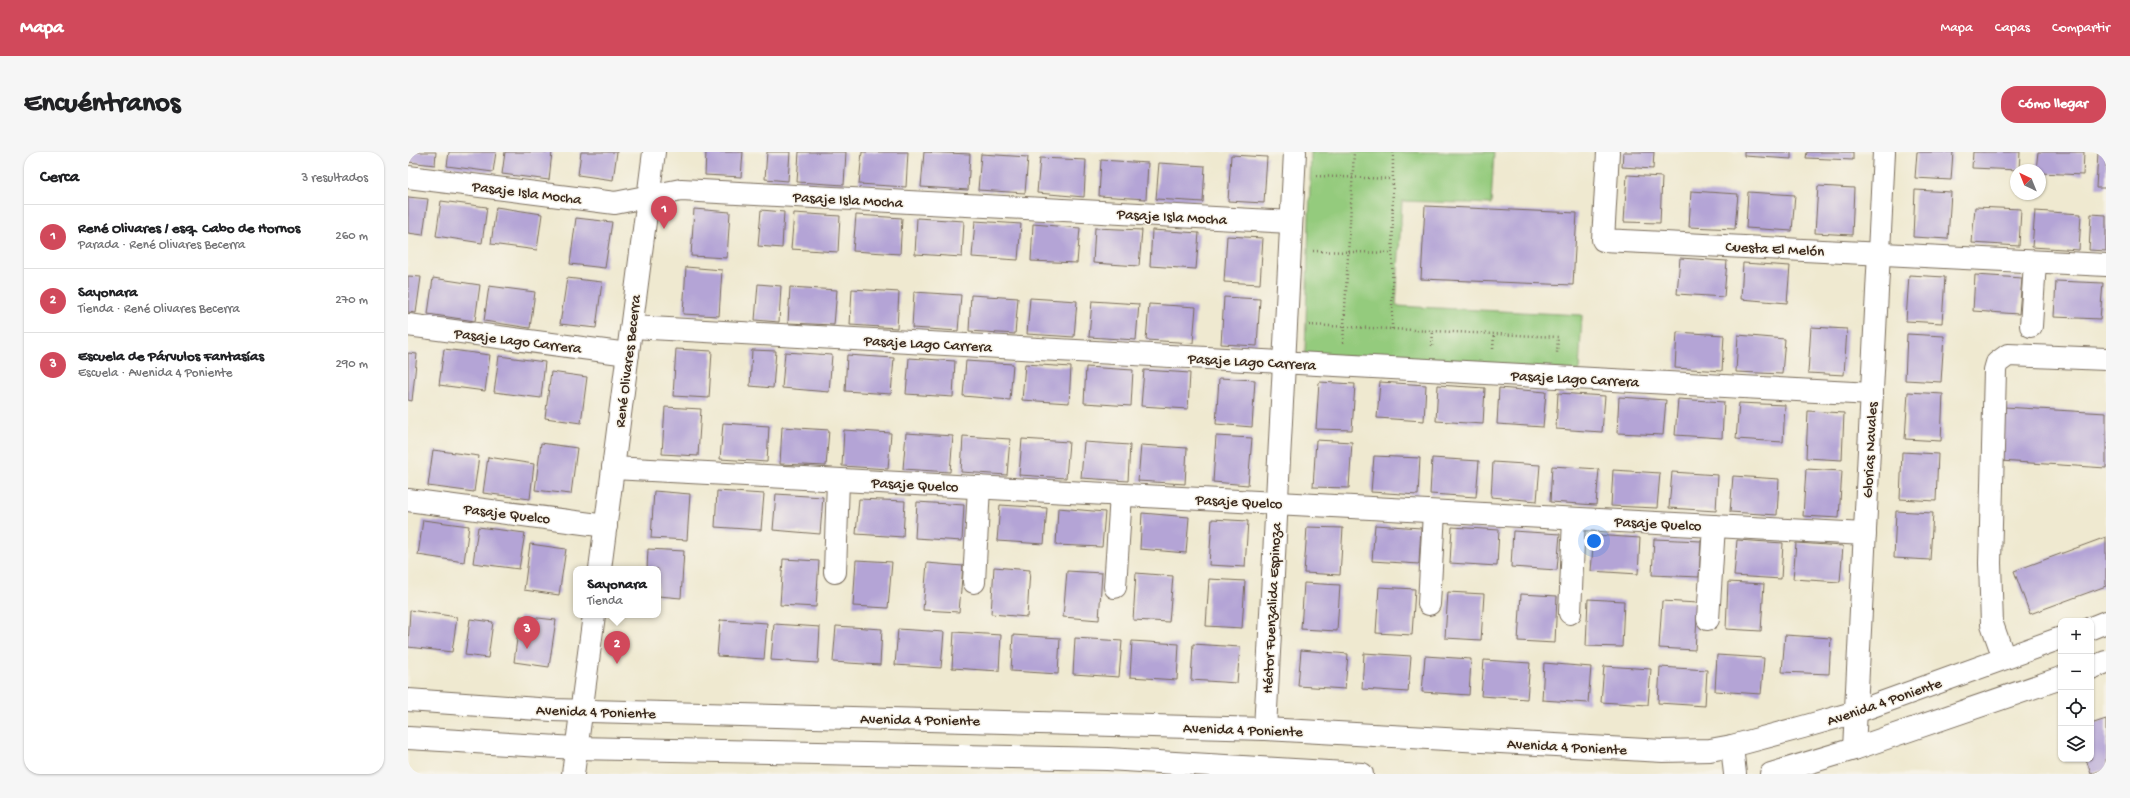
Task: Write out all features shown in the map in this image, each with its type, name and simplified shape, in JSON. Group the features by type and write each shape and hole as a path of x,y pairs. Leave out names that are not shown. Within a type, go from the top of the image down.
{"street":[{"name":"René Olivares Becerra","path":"600,566 654,152"},
{"name":"Héctor Fuenzalida Espinoza","path":"1265,729 1295,152"},
{"name":"Cuesta El Melón","path":"1608,152 1603,240 2106,265"},
{"name":"Glorias Navales","path":"1854,749 1884,152"},
{"name":"Pasaje Isla Mocha","path":"408,177 615,203 681,190 1291,222"},
{"path":"2032,326 2035,262"},
{"name":"Pasaje Lago Carrera","path":"408,326 628,354"},
{"name":"Pasaje Lago Carrera","path":"632,327 1872,394"},
{"path":"2004,658 1992,624 1990,563 1995,378 1997,363 2008,355 2106,359"},
{"name":"Pasaje Quelco","path":"613,468 1865,534"},
{"path":"835,572 838,480"},
{"path":"974,582 980,488"},
{"path":"1115,587 1120,495"},
{"name":"Pasaje Quelco","path":"408,500 606,526"},
{"path":"1429,604 1434,512"},
{"path":"1570,612 1574,519"},
{"path":"1708,619 1714,526"},
{"path":"573,774 594,618"},
{"path":"2094,627 2106,622"},
{"name":"Avenida 4 Poniente","path":"408,700 582,711 1265,729 1663,751 1710,750 1732,746 1856,712 2058,639"},
{"path":"2094,667 2106,662"},
{"path":"1771,774 1854,749 2058,679"},
{"path":"408,738 576,748 1362,774"},
{"path":"1732,746 1735,774"}],"path":[{"path":"1341,365 1354,152"},
{"path":"1392,152 1392,329"},
{"path":"1294,175 1392,179"},
{"path":"1290,250 1392,253"},
{"path":"1306,324 1558,337 1556,377"}],"green space":[{"path":"1311,152 1494,152 1491,204 1402,201 1396,306 1582,315 1579,371 1305,354"}],"building":[{"path":"408,152 436,152 435,165 408,162"},
{"path":"449,152 496,152 493,172 447,166"},
{"path":"505,152 552,152 549,180 502,174"},
{"path":"581,152 617,152 613,180 578,175"},
{"path":"706,152 743,152 741,177 705,175"},
{"path":"767,152 790,152 788,181 765,179"},
{"path":"799,152 846,152 844,185 797,182"},
{"path":"862,152 908,152 906,187 859,184"},
{"path":"924,152 970,154 968,190 921,187"},
{"path":"1623,152 1654,152 1653,169 1622,167"},
{"path":"1744,152 1791,152 1791,159 1744,156"},
{"path":"1807,152 1853,152 1853,160 1806,158"},
{"path":"1917,152 1953,152 1951,180 1915,178"},
{"path":"1973,152 2020,152 2019,164 2010,164 2010,170 1972,168"},
{"path":"2038,152 2084,152 2083,175 2046,173 2046,164 2037,164"},
{"path":"2098,152 2106,152 2106,188 2096,188"},
{"path":"981,154 1028,157 1025,193 978,190"},
{"path":"1231,155 1267,157 1264,203 1228,201"},
{"path":"1040,158 1086,160 1084,197 1037,193"},
{"path":"1101,160 1148,163 1146,199 1099,196"},
{"path":"1159,163 1205,166 1203,202 1156,199"},
{"path":"1627,175 1662,177 1660,223 1624,222"},
{"path":"1818,186 1854,188 1852,235 1815,233"},
{"path":"1915,190 1951,192 1948,239 1913,237"},
{"path":"1691,191 1738,194 1735,229 1689,227"},
{"path":"1748,192 1795,195 1792,231 1746,228"},
{"path":"408,197 428,199 423,235 408,233"},
{"path":"441,201 487,207 482,243 436,236"},
{"path":"1425,206 1577,213 1573,285 1421,279"},
{"path":"496,207 542,214 537,250 491,244"},
{"path":"1975,207 2021,209 2019,246 1972,243"},
{"path":"694,209 730,212 727,258 691,256"},
{"path":"761,210 784,212 782,248 758,246"},
{"path":"2035,211 2081,214 2079,250 2032,247"},
{"path":"794,213 840,216 838,252 791,249"},
{"path":"2091,214 2106,215 2106,251 2089,250"},
{"path":"856,215 902,218 900,254 853,251"},
{"path":"576,218 612,222 605,268 570,264"},
{"path":"917,218 964,221 962,257 915,254"},
{"path":"975,221 1021,224 1018,260 972,257"},
{"path":"1033,224 1080,228 1077,263 1031,261"},
{"path":"1095,228 1142,230 1139,266 1093,263"},
{"path":"1152,230 1199,233 1196,269 1150,266"},
{"path":"1227,236 1263,238 1260,284 1224,282"},
{"path":"1680,258 1727,261 1724,297 1677,294"},
{"path":"1743,263 1790,266 1787,303 1741,299"},
{"path":"686,267 722,270 719,316 683,314"},
{"path":"1909,275 1945,277 1942,323 1906,321"},
{"path":"1975,275 2022,278 2019,314 1973,311"},
{"path":"408,276 421,277 416,313 408,312"},
{"path":"433,278 480,285 475,321 428,314"},
{"path":"567,278 602,282 596,328 560,324"},
{"path":"2056,281 2103,283 2100,319 2054,317"},
{"path":"758,284 781,286 779,322 755,320"},
{"path":"489,286 535,292 530,328 484,321"},
{"path":"790,287 837,290 834,325 788,323"},
{"path":"852,289 899,292 897,328 850,325"},
{"path":"914,292 961,295 958,331 912,328"},
{"path":"971,295 1018,298 1015,334 969,331"},
{"path":"1224,297 1260,299 1257,346 1221,344"},
{"path":"1030,298 1077,301 1074,337 1027,334"},
{"path":"1092,301 1139,304 1136,340 1089,337"},
{"path":"1149,304 1196,307 1193,343 1146,340"},
{"path":"1811,327 1847,329 1844,375 1808,373"},
{"path":"1677,332 1724,335 1722,371 1675,368"},
{"path":"1907,334 1944,336 1941,382 1905,380"},
{"path":"1738,335 1785,339 1782,374 1736,372"},
{"path":"444,349 490,355 485,391 439,385"},
{"path":"676,349 712,351 709,398 673,396"},
{"path":"752,350 776,351 773,388 750,386"},
{"path":"785,352 832,355 829,392 782,388"},
{"path":"408,353 417,354 412,401 408,400"},
{"path":"847,355 894,358 891,394 845,391"},
{"path":"499,356 545,362 541,398 494,392"},
{"path":"909,358 955,361 953,397 906,394"},
{"path":"966,361 1013,364 1010,400 963,396"},
{"path":"1025,364 1071,367 1069,403 1022,400"},
{"path":"1086,367 1133,370 1131,406 1084,403"},
{"path":"1144,370 1190,373 1188,409 1141,406"},
{"path":"551,372 587,377 581,423 545,418"},
{"path":"1219,378 1255,380 1252,427 1216,424"},
{"path":"1319,382 1355,384 1352,430 1316,429"},
{"path":"1380,382 1426,385 1424,421 1377,418"},
{"path":"1438,385 1485,388 1483,424 1436,421"},
{"path":"1499,388 1546,392 1543,427 1497,424"},
{"path":"1908,392 1943,394 1941,441 1905,439"},
{"path":"1558,393 1605,396 1602,432 1556,429"},
{"path":"1619,397 1666,400 1663,435 1617,433"},
{"path":"1678,399 1724,402 1722,438 1675,435"},
{"path":"1739,403 1785,405 1783,442 1736,439"},
{"path":"665,407 701,409 698,456 662,454"},
{"path":"2004,407 2106,413 2106,468 2000,461"},
{"path":"1808,411 1844,413 1842,460 1806,458"},
{"path":"723,423 769,426 767,462 720,459"},
{"path":"782,427 829,430 826,466 780,464"},
{"path":"844,430 891,433 888,469 842,466"},
{"path":"906,433 953,436 950,472 903,469"},
{"path":"963,436 1010,439 1007,475 961,472"},
{"path":"1216,436 1252,438 1248,485 1213,482"},
{"path":"1022,439 1069,442 1066,478 1019,475"},
{"path":"1316,440 1352,442 1349,488 1313,487"},
{"path":"1084,442 1130,445 1128,481 1081,478"},
{"path":"541,443 577,448 571,494 535,490"},
{"path":"1141,445 1187,448 1185,484 1138,481"},
{"path":"433,450 479,456 474,492 428,486"},
{"path":"1902,452 1938,454 1936,501 1900,499"},
{"path":"1374,456 1420,458 1418,495 1371,492"},
{"path":"488,457 534,464 530,499 483,493"},
{"path":"1432,458 1479,461 1476,497 1430,494"},
{"path":"1493,462 1540,465 1537,501 1491,497"},
{"path":"1552,466 1599,469 1596,505 1550,502"},
{"path":"1806,469 1842,471 1839,518 1803,516"},
{"path":"1613,470 1660,473 1657,508 1611,506"},
{"path":"1672,472 1718,475 1716,511 1669,508"},
{"path":"1733,476 1779,479 1777,515 1730,512"},
{"path":"654,491 690,494 687,540 651,538"},
{"path":"717,491 764,494 761,530 715,527"},
{"path":"776,494 823,497 820,534 773,530"},
{"path":"859,499 905,501 903,537 856,534"},
{"path":"917,502 964,505 962,541 915,538"},
{"path":"1000,505 1047,508 1044,544 997,541"},
{"path":"1058,508 1105,512 1102,547 1056,545"},
{"path":"1896,511 1933,513 1930,560 1894,558"},
{"path":"1142,513 1189,517 1186,553 1140,549"},
{"path":"1212,519 1248,521 1245,567 1209,565"},
{"path":"423,520 469,526 464,562 418,555"},
{"path":"1375,525 1421,528 1419,564 1372,561"},
{"path":"478,527 525,533 519,569 473,563"},
{"path":"1307,527 1343,528 1340,575 1304,573"},
{"path":"1452,527 1499,530 1497,566 1450,563"},
{"path":"1513,531 1560,534 1557,570 1511,567"},
{"path":"1594,535 1640,538 1638,574 1591,571"},
{"path":"2106,537 2106,586 2030,614 2014,571"},
{"path":"1654,539 1701,541 1699,577 1652,575"},
{"path":"1737,540 1783,543 1781,579 1734,576"},
{"path":"1796,543 1843,546 1840,582 1793,579"},
{"path":"530,544 566,549 559,595 524,590"},
{"path":"648,549 684,551 681,598 661,596 661,566 647,566"},
{"path":"783,559 819,561 816,607 780,605"},
{"path":"856,560 892,562 888,608 853,606"},
{"path":"927,563 963,566 959,612 923,610"},
{"path":"994,567 1030,570 1027,617 991,614"},
{"path":"1067,571 1102,573 1099,620 1063,617"},
{"path":"1136,573 1173,576 1169,622 1133,620"},
{"path":"1209,579 1245,581 1242,628 1206,626"},
{"path":"1728,582 1764,584 1761,631 1726,629"},
{"path":"1304,583 1340,585 1337,631 1301,629"},
{"path":"1379,587 1415,589 1412,635 1376,633"},
{"path":"1448,592 1484,594 1481,640 1445,638"},
{"path":"1521,594 1557,596 1555,643 1518,641"},
{"path":"1588,599 1624,601 1622,647 1586,646"},
{"path":"1662,601 1698,603 1695,650 1659,648"},
{"path":"410,610 457,617 452,652 408,647"},
{"path":"520,616 556,620 549,667 514,662"},
{"path":"470,619 493,622 488,658 465,655"},
{"path":"720,620 767,623 764,659 717,656"},
{"path":"774,624 820,627 818,663 771,660"},
{"path":"836,626 882,629 880,665 833,662"},
{"path":"898,629 944,632 941,668 895,665"},
{"path":"954,632 1001,635 999,671 952,668"},
{"path":"1013,635 1060,638 1058,674 1011,671"},
{"path":"1785,635 1831,638 1829,674 1782,672"},
{"path":"1075,638 1122,641 1119,677 1073,674"},
{"path":"1132,641 1179,644 1177,680 1130,677"},
{"path":"1193,644 1240,647 1237,683 1191,680"},
{"path":"1301,650 1348,654 1345,689 1298,686"},
{"path":"1364,653 1411,656 1408,692 1362,689"},
{"path":"1717,655 1764,658 1761,694 1715,691"},
{"path":"1425,656 1471,659 1469,695 1422,692"},
{"path":"1484,660 1530,663 1527,699 1481,696"},
{"path":"1544,663 1591,667 1588,703 1542,700"},
{"path":"1604,666 1651,669 1648,705 1601,702"},
{"path":"1660,667 1707,670 1705,706 1658,703"},
{"path":"2106,719 2106,769 2091,774 2087,762 2094,762 2094,723"}],"place":[{"name":"René Olivares / esq. Cabo de Hornos","path":"664,229"},
{"name":"Escuela de Párvulos Fantasías","path":"527,649"},
{"name":"Sayonara","path":"617,664"}]}
